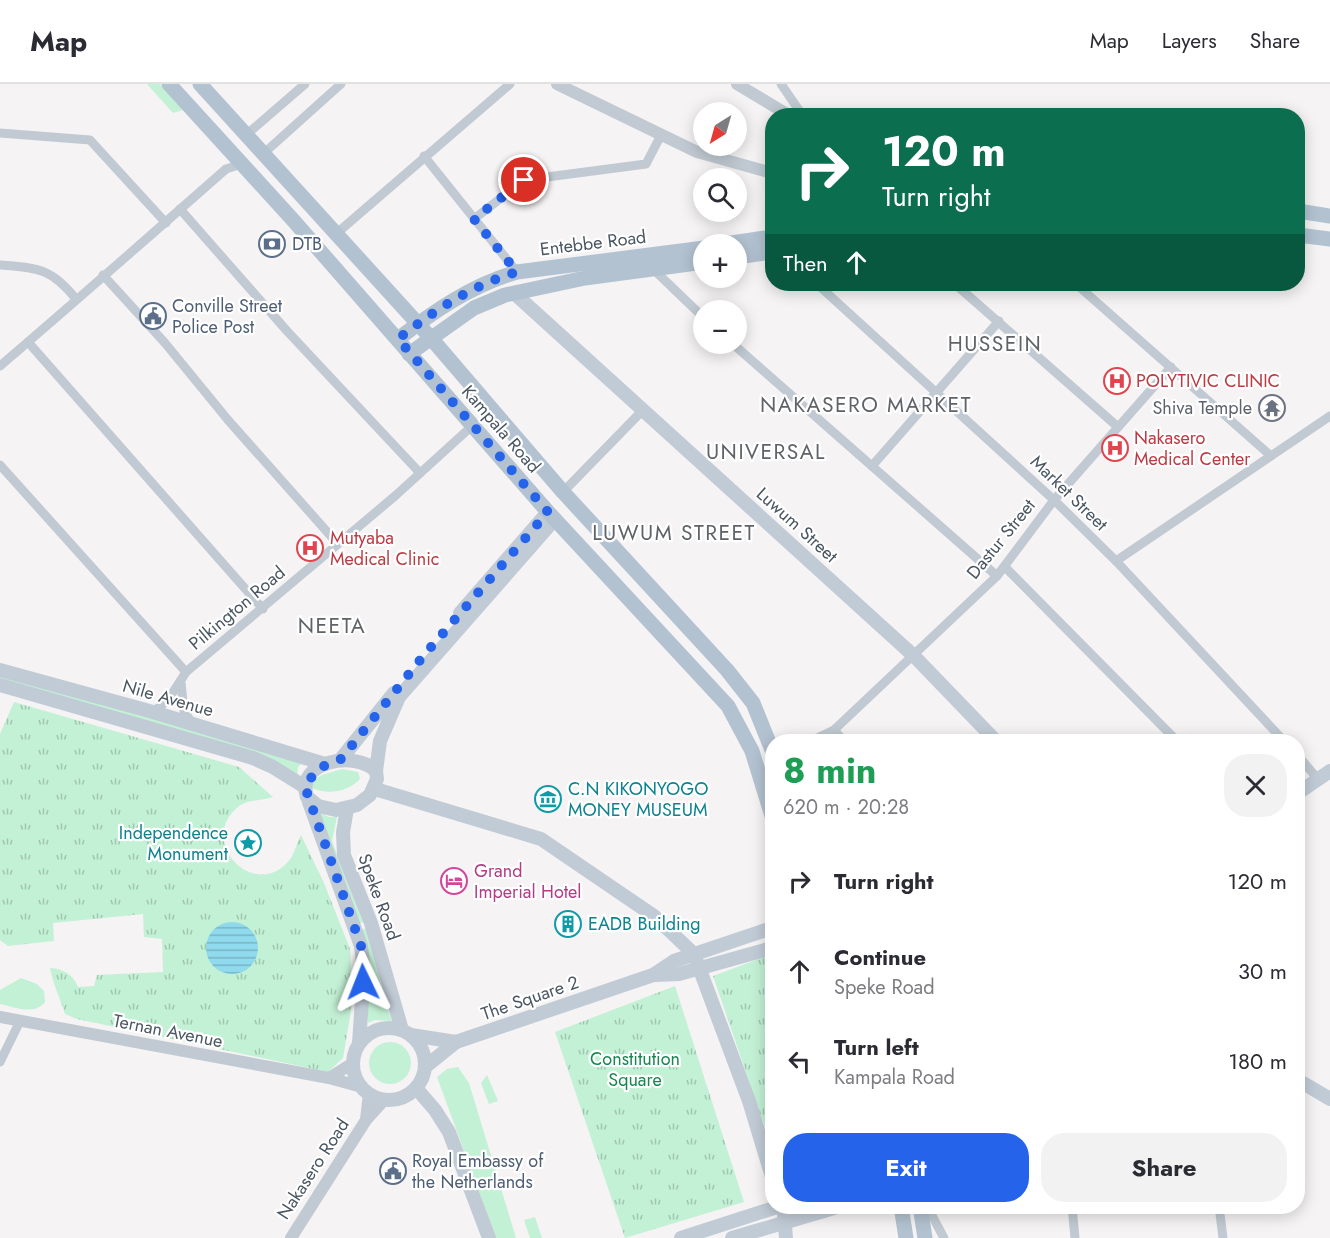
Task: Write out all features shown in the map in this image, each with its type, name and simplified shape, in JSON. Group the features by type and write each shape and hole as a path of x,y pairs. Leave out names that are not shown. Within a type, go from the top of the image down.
{"main road":[{"name":"Kampala Road","path":"169,84 232,151 551,516 728,706 743,730 765,780"},
{"name":"Kampala Road","path":"201,84 430,337 563,492 743,690 762,719 768,734"},
{"path":"1305,212 1330,216"},
{"path":"1305,236 1330,239"},
{"path":"747,243 765,242"},
{"path":"747,252 765,245"},
{"name":"Entebbe Road","path":"398,339 471,289 517,272 693,249"},
{"name":"Entebbe Road","path":"409,354 474,308 505,295 585,278 693,263"},
{"name":"Luwum Street","path":"515,294 914,656 989,734"},
{"path":"341,759 425,654 551,516"},
{"path":"376,771 364,763 341,759 325,764 312,773 305,787 309,802 327,809 347,809 363,801 375,789 378,779 376,771 380,741 399,697 551,516"},
{"name":"Nile Avenue","path":"0,670 192,723 325,764"},
{"name":"Nile Avenue","path":"0,685 253,759 273,766 305,787"},
{"path":"1305,788 1324,775"},
{"path":"375,789 541,839 654,916 674,934 694,954 700,968 749,1101 765,1154"},
{"name":"Speke Road","path":"309,802 361,946 364,972 359,1043"},
{"name":"Speke Road","path":"347,809 343,832 344,855 371,923 407,1032"},
{"name":"The Square 2","path":"425,1067 456,1042 652,975 674,961 765,930"},
{"name":"The Square 2","path":"652,975 679,974 765,950"},
{"path":"407,1032 422,1049 425,1067 416,1088 400,1098 386,1099 365,1090 355,1076 353,1063 359,1043 374,1031 393,1028 456,1042"},
{"path":"1305,1084 1330,1099"},
{"path":"416,1088 435,1110 449,1132 489,1238"},
{"path":"681,1238 765,1211"},
{"path":"784,1214 786,1238"},
{"path":"732,1238 812,1214"},
{"path":"902,1214 906,1238"},
{"path":"922,1214 926,1238"}],"street":[{"path":"246,135 305,84"},
{"path":"263,154 341,84"},
{"path":"337,234 424,156 510,84"},
{"path":"557,84 718,160 765,171"},
{"path":"781,84 797,108"},
{"path":"741,85 777,108"},
{"path":"0,133 90,140 166,222"},
{"path":"474,219 524,180 646,165 661,135"},
{"path":"226,169 232,151"},
{"path":"424,156 517,272"},
{"path":"0,366 226,169 242,164"},
{"path":"180,209 287,331 420,473"},
{"path":"0,265 44,270 58,278 76,299"},
{"path":"652,268 693,307"},
{"path":"103,275 165,343 228,420 337,543"},
{"name":"Market Street","path":"825,291 1054,500 1116,561 1277,734"},
{"path":"963,291 1118,427"},
{"path":"1084,291 1271,456"},
{"path":"872,466 999,321"},
{"path":"28,342 263,609"},
{"path":"744,354 997,576"},
{"name":"Dastur Street","path":"826,734 834,730 914,656 997,576 1054,500 1171,367"},
{"path":"563,492 643,410"},
{"path":"1116,561 1330,416"},
{"name":"Pilkington Road","path":"186,672 263,609 472,426"},
{"path":"0,465 186,672 181,683 162,706 153,712"},
{"path":"1005,567 1170,734"},
{"path":"181,683 184,711 192,723"},
{"path":"834,730 838,734"},
{"path":"752,751 765,748"},
{"path":"1305,761 1324,775"},
{"name":"Ternan Avenue","path":"0,1017 329,1078 365,1090"},
{"path":"0,1062 20,1022"},
{"path":"329,1078 353,1063"},
{"name":"Nakasero Road","path":"365,1090 366,1120"},
{"name":"Nakasero Road","path":"291,1238 366,1120 386,1099"},
{"path":"931,1214 944,1238"},
{"path":"1073,1214 1075,1238"},
{"path":"1220,1214 1223,1238"}],"green space":[{"path":"147,84 160,84 183,110 173,113"},
{"path":"0,672 308,758 298,767 297,778 67,698 0,678"},
{"path":"14,702 239,767 273,797 250,801 238,807 227,820 224,834 226,848 234,861 244,870 258,874 272,873 289,861 301,835 324,883 350,949 353,999 343,1058 328,1072 77,1019 65,1014 50,968 67,973 78,987 94,986 97,975 163,972 162,939 144,937 143,914 53,923 54,941 8,946 0,940 0,734"},
{"path":"342,769 358,772 360,779 350,787 337,791 312,788 314,780"},
{"path":"317,812 329,817 337,817 332,841 363,922 359,924"},
{"path":"366,928 392,1021 375,1020 368,1023 368,984 361,930"},
{"path":"765,957 765,1128 713,976"},
{"path":"21,978 37,984 44,991 45,1002 35,1009 0,1004 0,990"},
{"name":"Constitution Square","path":"675,986 744,1202 625,1238 555,1032"},
{"path":"390,1042 398,1043 405,1048 410,1055 410,1071 405,1078 398,1083 390,1084 382,1083 375,1078 370,1071 369,1063 370,1055 375,1048 382,1043"},
{"path":"458,1067 469,1083 516,1238 496,1238 437,1077 447,1069"},
{"path":"487,1075 498,1101 489,1104 481,1083"},
{"path":"535,1217 542,1238 530,1238 524,1220"}],"water":[{"path":"227,922 237,922 247,926 254,933 258,948 254,963 247,970 237,974 227,974 217,970 210,963 206,953 206,943 210,933 217,926"}],"place":[{"name":"DTB","path":"272,244"},
{"name":"Conville Street Police Post","path":"153,316"},
{"name":"POLYTIVIC CLINIC","path":"1117,381"},
{"name":"Shiva Temple","path":"1272,408"},
{"name":"Nakasero Medical Center","path":"1115,448"},
{"name":"Mutyaba Medical Clinic","path":"310,548"},
{"name":"C.N KIKONYOGO MONEY MUSEUM","path":"548,799"},
{"name":"Independence Monument","path":"248,843"},
{"name":"Grand Imperial Hotel","path":"454,881"},
{"name":"EADB Building","path":"568,924"},
{"name":"Royal Embassy of the Netherlands","path":"393,1171"}],"district":[{"name":"HUSSEIN","path":"995,344"},
{"name":"NAKASERO MARKET","path":"866,405"},
{"name":"UNIVERSAL","path":"766,452"},
{"name":"LUWUM STREET","path":"674,533"},
{"name":"NEETA","path":"332,626"}],"route":[{"path":"363,982 363,959 356,929 319,834 305,787 308,779 317,769 331,761 341,759 425,654 548,512 398,339 471,289 517,272 474,219 524,180"}]}
